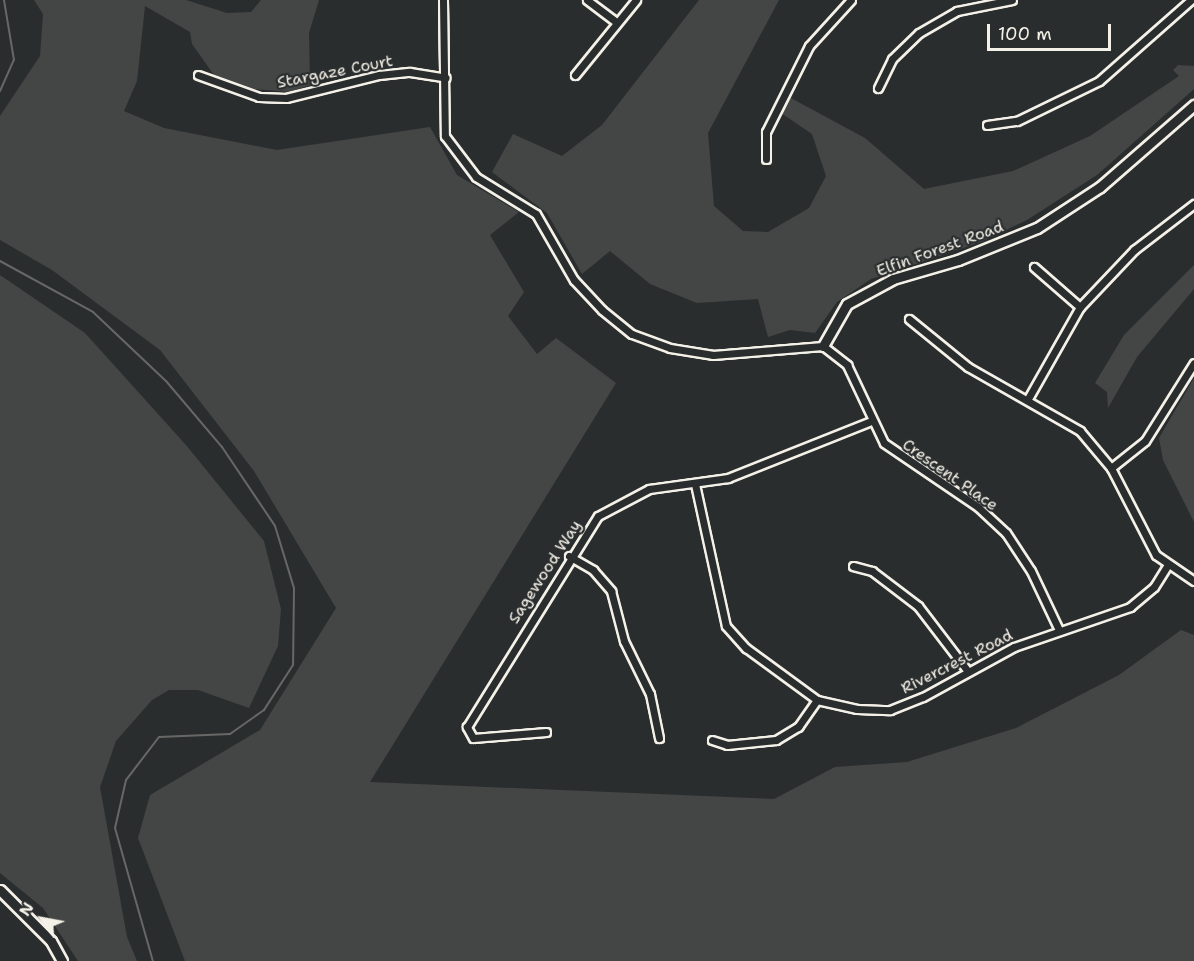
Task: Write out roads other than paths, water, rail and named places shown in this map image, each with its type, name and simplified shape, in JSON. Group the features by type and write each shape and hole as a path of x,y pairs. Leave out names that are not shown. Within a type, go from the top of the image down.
{"street":[{"path":"443,0 446,78 445,136 457,158 476,177 536,214 574,280 632,334 670,348 713,355 823,346"},
{"path":"587,0 616,22"},
{"path":"575,75 636,0"},
{"path":"766,159 766,132 809,46 851,0"},
{"path":"878,88 892,59 919,33 957,11 1012,0"},
{"path":"987,125 1017,121 1099,81 1191,0"},
{"name":"Stargaze Court","path":"198,75 259,97 286,98 379,75 410,72 446,78"},
{"name":"Elfin Forest Road","path":"823,346 847,304 893,279 958,260 1037,228 1100,187 1194,105"},
{"path":"1029,397 1080,307 1134,250 1194,204"},
{"path":"1034,267 1080,307"},
{"path":"909,319 968,367 1029,397 1080,431 1112,468 1145,540 1168,565 1194,581"},
{"name":"Crescent Place","path":"823,346 847,365 864,393 871,421 884,443 906,462 978,507 1006,533 1031,570 1059,630"},
{"path":"1112,468 1145,441 1194,363"},
{"name":"Sagewood Way","path":"546,732 473,738 466,727 569,556 598,516 621,500 649,489 728,478 871,421"},
{"name":"Rivercrest Road","path":"695,484 726,626 746,648 818,700 890,710 923,698 967,670 1059,630 1130,607 1154,587 1168,565"},
{"path":"569,556 593,570 611,591 624,641 651,694 659,738"},
{"path":"853,566 872,571 918,606 967,670"},
{"path":"712,740 727,745 776,740 798,726 818,700"},
{"path":"0,890 51,941 62,961"}],"waterway":[{"path":"0,91 14,60 4,0"},
{"path":"0,261 93,312 166,381 222,447 275,526 294,588 293,665 264,710 230,734 159,737 126,780 115,828 153,961"}]}
